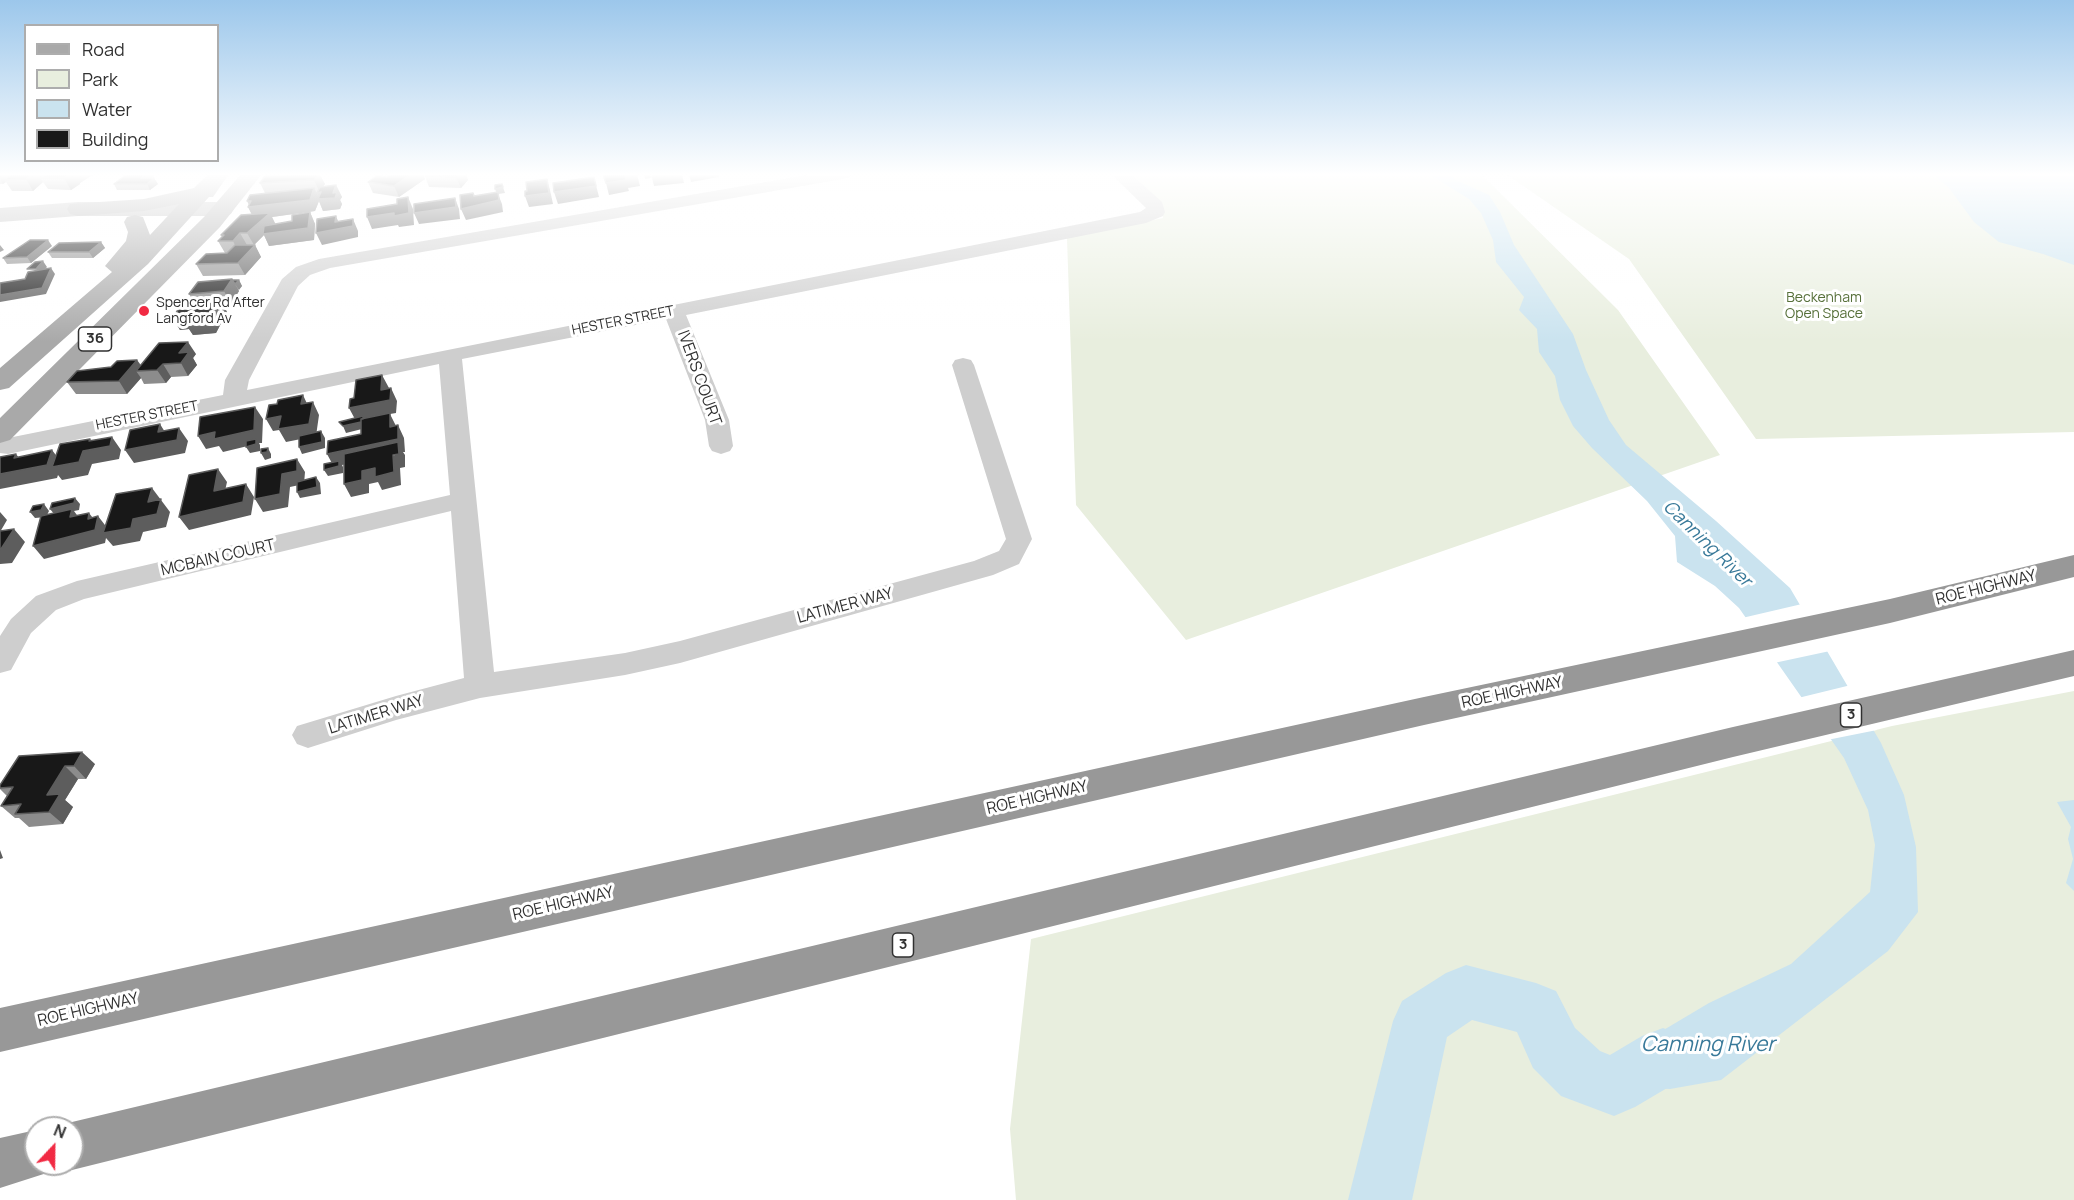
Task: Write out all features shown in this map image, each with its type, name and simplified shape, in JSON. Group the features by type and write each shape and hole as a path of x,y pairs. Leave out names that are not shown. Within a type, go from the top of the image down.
{"highway":[{"name":"ROE HIGHWAY","path":"0,1030 1413,714 1890,611 2074,566"},
{"name":"3","path":"84,1143 1733,742 2074,663"},
{"path":"0,1163 24,1157"}],"main road":[{"path":"38,349 47,328 125,257 137,242 138,230"},
{"name":"36","path":"0,382 140,259 169,230"},
{"name":"36","path":"0,434 204,230"}],"street":[{"path":"234,398 237,380 289,283 303,271 326,263 518,230"},
{"name":"HESTER STREET","path":"0,446 12,446 234,398 1085,230"},
{"name":"IVERS COURT","path":"674,311 717,420 722,446"},
{"path":"450,355 480,686"},
{"name":"LATIMER WAY","path":"308,735 396,708 480,686 625,664 680,652 983,568 1009,557 1019,540 963,365"},
{"name":"HESTER STREET","path":"0,441 20,434 54,429 83,429"},
{"name":"MCBAIN COURT","path":"0,662 21,626 46,603 77,591 464,500"}],"green space":[{"path":"1105,230 1537,230 1618,310 1720,455 1186,640 1076,505 1067,238"},
{"name":"Beckenham Open Space","path":"1587,230 2074,230 2074,432 1756,439 1629,259"},
{"path":"2074,691 2074,1200 1016,1200 1010,1129 1031,939 1892,726"}],"water":[{"name":"Canning River","path":"1489,230 1508,230 1514,245 1573,334 1586,370 1609,420 1626,445 1716,521 1790,588 1881,743 1904,795 1916,847 1918,912 1888,951 1721,1080 1670,1089 1614,1086 1635,1047 1709,1003 1791,964 1870,892 1875,845 1868,810 1844,758 1739,608 1715,586 1677,562 1675,536 1647,501 1592,448 1573,426 1560,400 1555,376 1539,352 1537,329 1519,310 1524,297 1496,262 1493,240"},
{"path":"1984,230 2074,230 2074,265 2043,254 1999,242"},
{"path":"2074,800 2074,891 2066,883 2073,859 2068,839 2071,827 2057,802"}],"pier":[{"path":"1802,604 1830,651 1774,663 1742,618"},
{"path":"1851,685 1877,730 1827,740 1798,698"}],"building":[{"path":"226,230 250,230 247,233 240,233 233,241 218,241 224,235 221,235"},
{"path":"264,230 293,230 263,234"},
{"path":"316,230 332,230 316,233"},
{"path":"30,240 48,240 27,257 3,258"},
{"path":"101,242 89,252 48,252 59,243"},
{"path":"235,245 255,245 238,263 196,264 206,254 227,253"},
{"path":"43,261 36,269 27,269 35,262"},
{"path":"51,268 42,288 0,295 0,283 25,279 28,272"},
{"path":"232,279 224,291 189,294 198,282"},
{"path":"220,299 209,320 185,323 189,316 173,318 179,308 201,306 203,301"},
{"path":"188,342 179,353 189,352 181,363 163,364 157,370 136,371 159,343"},
{"path":"137,360 119,381 67,382 77,371 111,367 117,361"},
{"path":"382,375 381,390 391,388 390,400 349,408 350,399 354,398 356,380"},
{"path":"303,395 301,404 313,402 309,424 278,429 281,416 266,419 269,405 277,404 278,400"},
{"path":"255,407 254,430 214,439 215,432 198,436 200,417"},
{"path":"390,413 390,427 398,425 398,439 327,454 328,441 361,434 361,419"},
{"path":"363,416 361,422 343,426 339,422"},
{"path":"160,424 158,432 179,428 177,440 125,450 130,430"},
{"path":"321,431 322,442 299,447 299,436"},
{"path":"112,437 110,446 83,451 79,462 52,467 60,444"},
{"path":"256,439 256,444 246,447 246,441"},
{"path":"398,442 399,454 393,455 394,472 375,477 375,468 362,471 362,480 344,484 344,454"},
{"path":"268,448 267,452 261,453 261,449"},
{"path":"52,450 47,465 0,474 0,457 16,454 14,458"},
{"path":"297,459 297,471 282,474 280,494 255,499 257,468"},
{"path":"339,461 339,466 324,470 324,464"},
{"path":"218,469 214,491 246,484 243,502 179,517 189,475"},
{"path":"316,477 317,487 297,492 297,482"},
{"path":"152,488 148,502 161,499 157,514 133,519 131,528 103,533 116,494"},
{"path":"75,498 74,503 50,509 52,503"},
{"path":"44,504 41,510 30,512 33,506"},
{"path":"72,509 70,517 89,513 88,519 98,516 95,530 33,546 41,516"},
{"path":"14,529 1,549 0,550 0,531"},
{"path":"82,752 74,766 65,766 47,795 60,794 49,812 15,814 21,804 1,806 13,787 0,788 0,785 19,756"}],"waterway":[{"name":"Canning River","path":"1380,1200 1422,1021 1466,992 1536,1010 1554,1048 1582,1075 1614,1086 1663,1057"}],"place":[{"name":"Spencer Rd After Langford Av","path":"144,311"}]}
